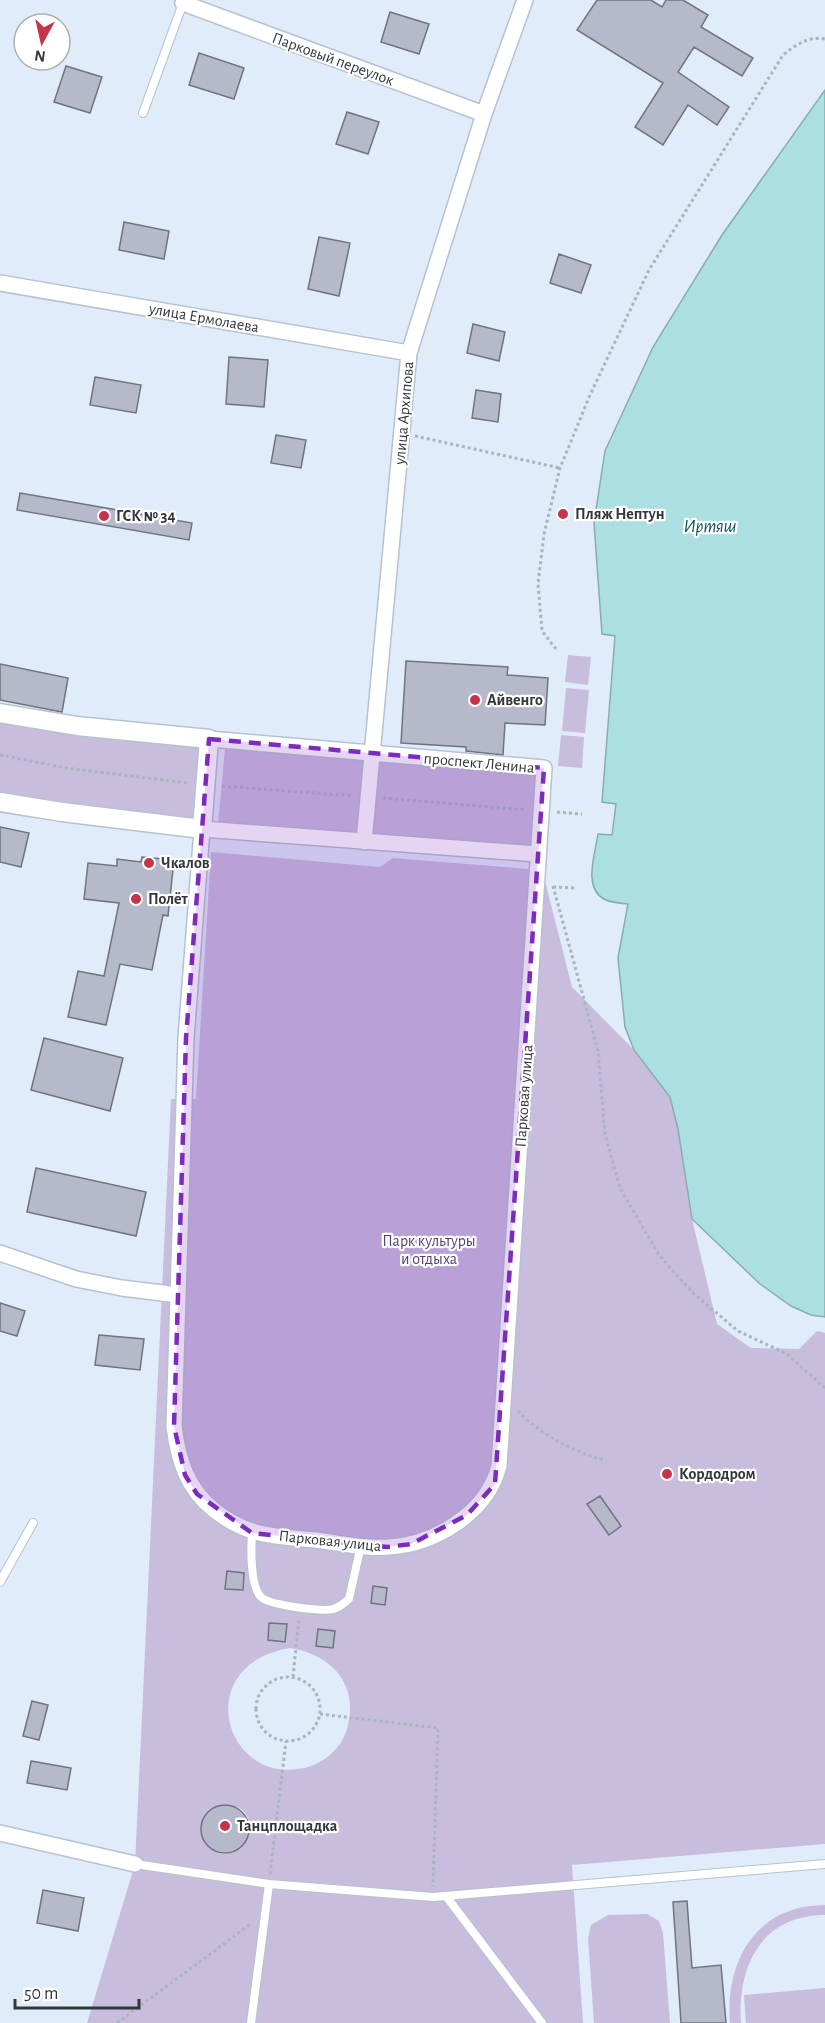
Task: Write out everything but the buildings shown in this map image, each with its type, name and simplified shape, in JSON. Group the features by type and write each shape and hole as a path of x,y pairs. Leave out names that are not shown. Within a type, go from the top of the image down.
{"street":[{"name":"улица Архипова","path":"364,842 409,353 484,114 525,0"},
{"name":"Парковый переулок","path":"183,3 484,114"},
{"name":"улица Ермолаева","path":"0,283 409,353"},
{"name":"проспект Ленина","path":"0,713 77,726 544,768 537,858"},
{"path":"202,829 209,739"},
{"path":"0,802 202,829 537,858"},
{"name":"Парковая улица","path":"202,829 186,1038 174,1426 177,1451 185,1475 197,1494 212,1509 252,1533 387,1548 411,1544 436,1535 467,1515 495,1484 499,1466 537,858"},
{"path":"0,1253 76,1279 178,1295"},
{"path":"0,1833 135,1864"}],"lane":[{"path":"143,113 183,3"},
{"path":"0,1582 33,1523"},
{"path":"252,1533 255,1587 260,1596 270,1602 300,1607 332,1610 349,1599 361,1545"},
{"path":"135,1864 268,1884 433,1897 825,1864"},
{"path":"251,2023 268,1884"},
{"path":"447,1896 542,2023"}],"path":[{"path":"556,650 542,631 538,584 544,534 561,468 590,395 649,270 783,55 799,43 816,38 825,39"},
{"path":"402,433 561,468"},
{"path":"0,755 77,769 205,784 582,814"},
{"path":"537,858 553,886 598,1051 605,1134 620,1188 659,1255 693,1293 738,1331 787,1354 825,1388"},
{"path":"553,886 576,888"},
{"path":"504,1397 530,1424 576,1452 606,1461"},
{"path":"293,1677 300,1607"},
{"path":"293,1677 310,1686 317,1694 320,1714 317,1723 305,1737 286,1741 268,1734 257,1717 256,1706 264,1688 272,1681 293,1677"},
{"path":"320,1714 438,1728 433,1897"},
{"path":"268,1884 286,1741"},
{"path":"117,2023 265,1913"}],"highlighted area":[{"path":"209,739 544,768 495,1484 467,1515 411,1544 387,1547 252,1533 197,1494 185,1475 174,1426 186,1038"}],"green space":[{"path":"568,655 591,657 588,685 565,682"},
{"path":"566,688 589,690 585,733 562,731"},
{"path":"0,722 86,736 201,747 195,821 0,796"},
{"path":"561,735 584,737 582,768 558,766"},
{"path":"225,749 366,761 360,835 218,824"},
{"path":"378,762 538,774 534,849 371,837"},
{"name":"Парк культуры и отдыха","path":"211,852 380,867 393,858 528,869 546,885 572,987 634,1050 670,1097 678,1129 692,1219 717,1324 751,1348 799,1349 817,1331 825,1333 825,1844 572,1865 583,2023 87,2023 135,1864 171,1099 196,1099","holes":["290,1648 319,1658 340,1675 350,1700 350,1715 344,1738 327,1757 311,1766 281,1769 257,1761 240,1745 230,1724 229,1700 238,1677 258,1659","220,1805 237,1807 246,1815 249,1826 246,1837 239,1848 229,1853 218,1853 206,1843 201,1832 206,1816"]},
{"path":"825,1905 825,1915 803,1917 784,1924 769,1934 749,1964 743,1982 741,2023 730,2023 733,1978 740,1958 750,1941 763,1926 780,1915 801,1908"},
{"path":"647,1914 659,1921 663,1933 670,2023 594,2023 588,1938 591,1925 608,1915"},
{"path":"825,1988 825,2023 746,2023 744,1995"}],"water":[{"name":"Иртяш","path":"825,90 825,1317 811,1315 791,1306 760,1284 692,1219 678,1129 670,1097 634,1050 625,1027 618,958 628,904 604,899 598,894 592,879 592,870 598,834 612,835 616,804 602,802 615,636 602,634 594,523 605,451 653,347 722,235"}],"place":[{"name":"Пляж Нептун","path":"563,514"},
{"name":"ГСК № 34","path":"104,516"},
{"name":"Айвенго","path":"475,700"},
{"name":"Чкалов","path":"149,863"},
{"name":"Полёт","path":"136,899"},
{"name":"Кордодром","path":"667,1474"},
{"name":"Танцплощадка","path":"225,1826"}]}
